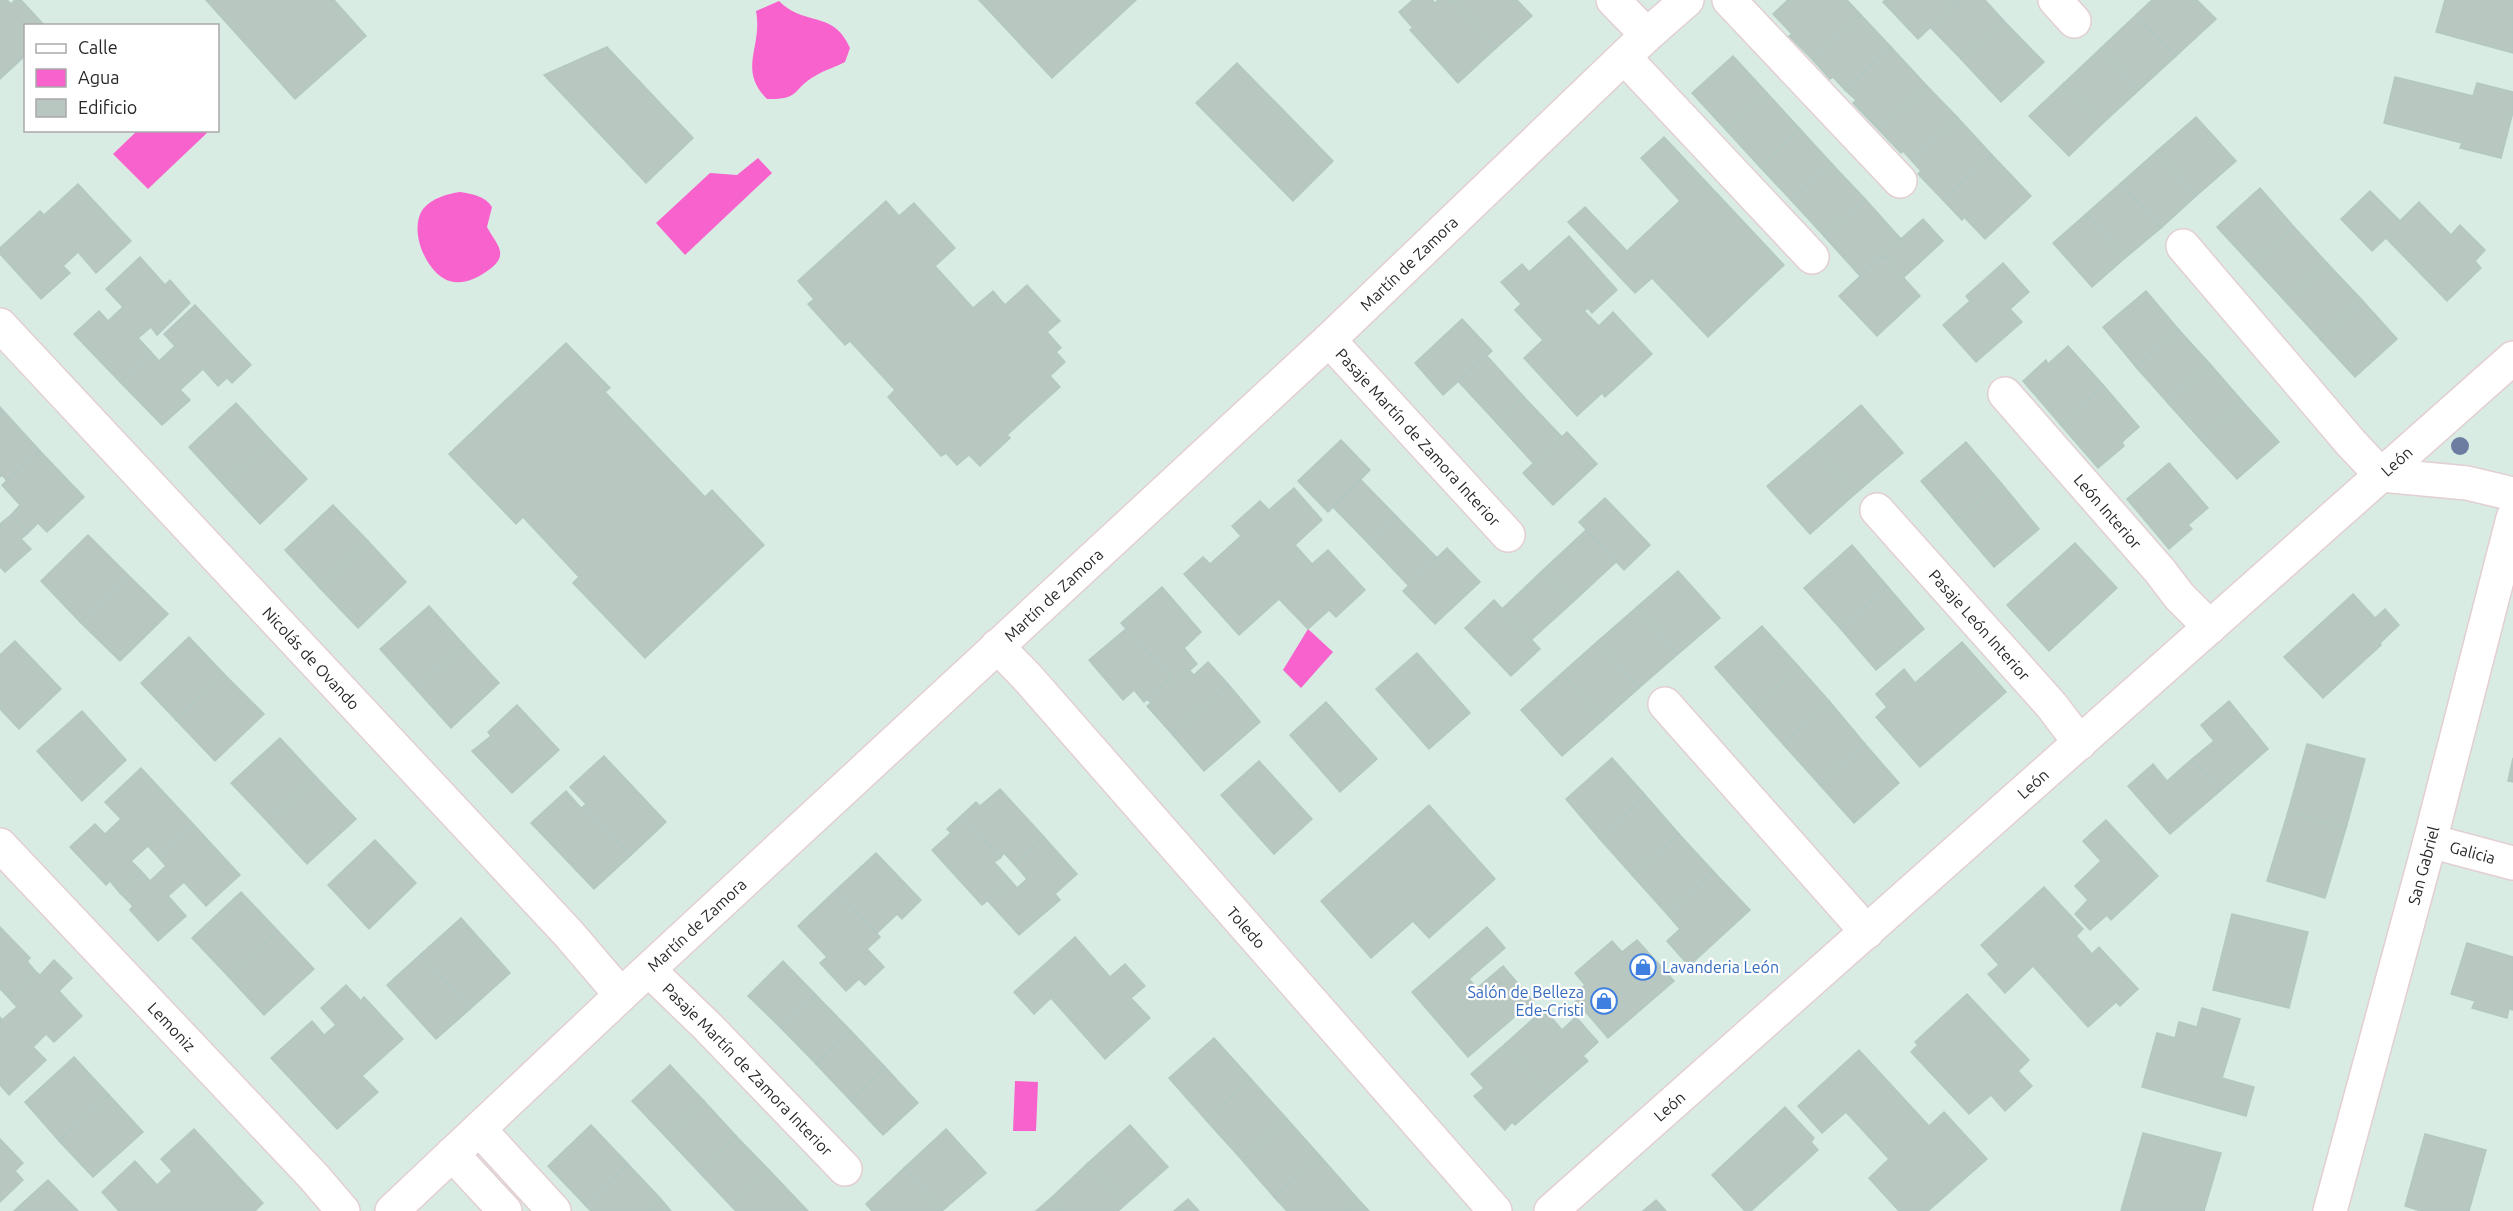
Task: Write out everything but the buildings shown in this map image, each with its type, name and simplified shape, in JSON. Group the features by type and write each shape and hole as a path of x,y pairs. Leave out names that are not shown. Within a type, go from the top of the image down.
{"street":[{"path":"1613,0 1636,46 1812,257"},
{"name":"Martín de Zamora","path":"392,1211 621,995 1329,340 1687,0"},
{"path":"1729,0 1900,181"},
{"path":"2183,246 2381,475 2467,483 2513,494"},
{"name":"Nicolás de Ovando","path":"0,324 568,933 621,995"},
{"name":"Pasaje Martín de Zamora Interior","path":"1329,340 1508,535"},
{"name":"León","path":"1551,1211 2513,358"},
{"name":"León Interior","path":"2005,394 2160,571 2179,596 2210,627"},
{"name":"Pasaje León Interior","path":"1876,510 2052,706 2080,743"},
{"name":"San Gabriel","path":"2330,1211 2430,841 2513,518"},
{"name":"Toledo","path":"997,646 1027,677 1495,1211"},
{"path":"1665,704 1867,932"},
{"name":"Galicia","path":"2430,841 2513,863"},
{"name":"Lemoniz","path":"0,845 298,1160 343,1211"},
{"name":"Pasaje Martín de Zamora Interior","path":"649,970 708,1027 845,1169"},
{"path":"479,1129 554,1211"},
{"path":"452,1154 505,1211"}],"water":[{"path":"779,1 799,14 836,28 850,48 845,62 815,76 791,96 767,99 758,88 752,67 757,24 756,11"},
{"path":"136,132 208,132 148,189 113,154"},
{"path":"758,158 772,173 685,255 656,223 710,173 737,175"},
{"path":"460,192 482,198 492,207 487,227 500,254 496,264 485,273 467,281 455,282 443,278 430,265 421,246 418,227 419,217 427,205 440,197"},
{"path":"1308,629 1333,652 1301,688 1283,670"},
{"path":"1015,1081 1038,1082 1036,1131 1013,1131"}],"place":[{"name":"Lavanderia León","path":"1643,967"},
{"name":"Salón de Belleza Ede-Cristi","path":"1604,1001"}]}
